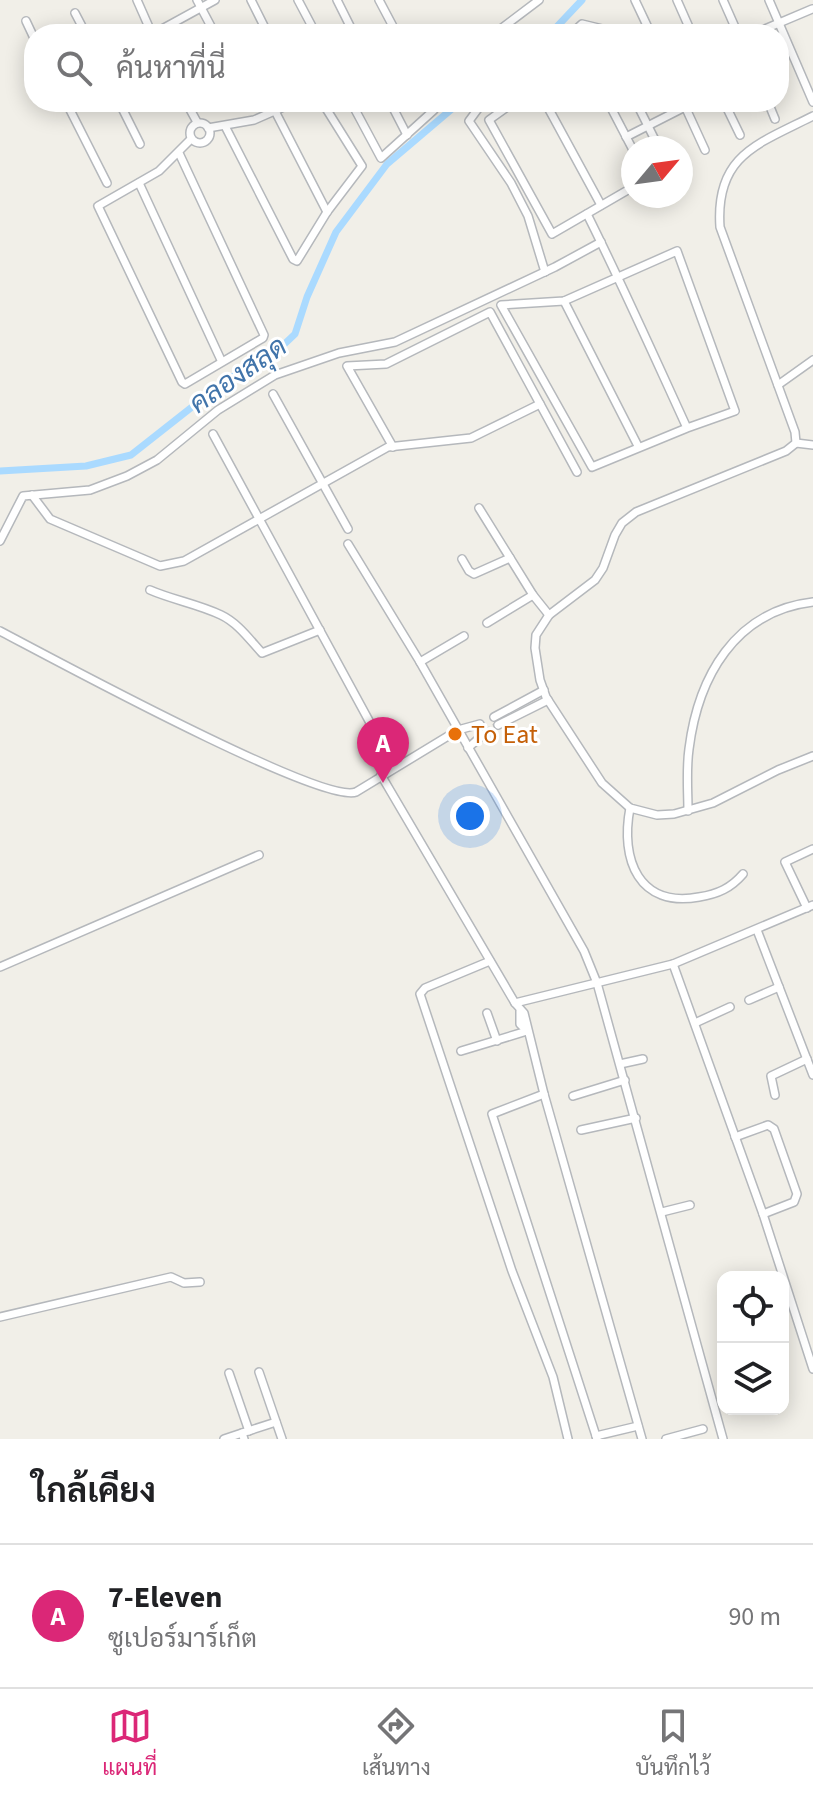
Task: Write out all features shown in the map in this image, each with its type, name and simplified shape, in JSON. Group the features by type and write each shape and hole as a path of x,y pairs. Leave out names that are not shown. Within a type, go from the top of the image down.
{"street":[{"path":"137,0 148,24"},
{"path":"168,24 199,4 215,0"},
{"path":"251,0 263,24"},
{"path":"298,0 311,24"},
{"path":"337,0 349,24"},
{"path":"379,0 392,24"},
{"path":"507,24 539,0"},
{"path":"635,0 646,24"},
{"path":"677,0 688,24"},
{"path":"723,0 734,24"},
{"path":"769,0 779,23 812,10 808,0"},
{"path":"199,4 210,24"},
{"path":"75,13 81,24"},
{"path":"789,46 813,102"},
{"path":"71,112 107,183"},
{"path":"124,112 140,144"},
{"path":"192,112 197,122"},
{"path":"225,126 294,261 298,261 327,212 362,164 328,112"},
{"path":"356,112 381,158 432,112"},
{"path":"395,112 407,135"},
{"path":"475,112 469,121 511,183 528,216 545,272"},
{"path":"500,112 489,120 552,234 621,194"},
{"path":"550,112 601,205"},
{"path":"613,112 625,136"},
{"path":"641,112 653,136"},
{"path":"628,136 672,112"},
{"path":"687,112 705,150"},
{"path":"729,112 740,135"},
{"path":"772,112 775,119"},
{"path":"208,128 276,113 327,212"},
{"path":"796,443 795,432 720,227 721,188 729,171 741,157 761,142 813,116"},
{"path":"191,139 197,143 204,142 210,134 203,123 197,122"},
{"path":"179,153 263,331 263,338 221,360 189,384 182,382 98,209 100,203 159,171 191,139 190,129 197,122"},
{"path":"139,183 221,360"},
{"path":"587,214 687,428"},
{"path":"0,541 23,496 90,490 127,476 157,460 218,410 275,375 339,353 395,342 545,272 601,242"},
{"path":"677,251 735,411 638,446 592,467 501,305 564,301 677,251"},
{"path":"564,301 638,446"},
{"path":"393,447 347,366 386,364 490,312 577,472"},
{"path":"778,385 813,360"},
{"path":"273,394 348,529"},
{"path":"32,495 50,519 160,566 184,561 388,447 471,438 540,404"},
{"path":"213,434 380,741"},
{"path":"813,445 796,443 786,451 636,512 622,523 595,580 549,615 536,635 535,648 548,700 602,783 630,808 657,815 688,811 713,803 813,756"},
{"path":"479,508 533,595 549,615"},
{"path":"348,544 420,662 584,951 597,983 636,1118 723,1439"},
{"path":"462,559 471,574 510,558"},
{"path":"150,590 222,615 262,653 320,630"},
{"path":"487,623 533,595"},
{"path":"688,811 688,753 693,722 713,669 736,638 758,621 780,608 813,602"},
{"path":"0,631 289,776 344,794 356,792 458,730 480,724"},
{"path":"420,662 464,636"},
{"path":"494,717 544,690"},
{"path":"498,725 548,700"},
{"path":"468,748 485,733"},
{"path":"381,775 517,1007 524,1013 642,1439"},
{"path":"630,808 625,835 627,847 640,877 655,893 678,900 705,896 733,886 743,874"},
{"path":"517,1007 673,964 810,906 785,862 813,849"},
{"path":"0,967 259,855"},
{"path":"757,930 813,1075"},
{"path":"490,961 425,988 420,994 512,1271 553,1377 568,1439"},
{"path":"673,964 763,1214 813,1369"},
{"path":"749,1000 779,987"},
{"path":"695,1023 730,1007"},
{"path":"487,1013 497,1041"},
{"path":"461,1051 527,1031"},
{"path":"620,1064 643,1059"},
{"path":"775,1095 771,1076 807,1059"},
{"path":"573,1096 625,1080"},
{"path":"544,1094 492,1114 596,1438 638,1426"},
{"path":"581,1130 636,1118"},
{"path":"735,1137 768,1125 774,1129 797,1194 794,1202 763,1214"},
{"path":"662,1212 690,1205"},
{"path":"0,1317 171,1277 184,1283 200,1282"},
{"path":"259,1372 282,1439"},
{"path":"229,1373 245,1434"},
{"path":"712,1398 717,1397"},
{"path":"224,1439 276,1422"},
{"path":"666,1439 703,1429"}],"waterway":[{"name":"คลองสลุด","path":"559,24 582,0"},
{"name":"คลองสลุด","path":"0,471 86,466 131,455 225,381 276,352 295,334 307,297 336,232 387,164 448,112"}],"tunnel":[{"path":"485,733 498,725"}],"place":[{"name":"To Eat","path":"455,734"},
{"name":"7-Eleven","path":"383,783"}]}
